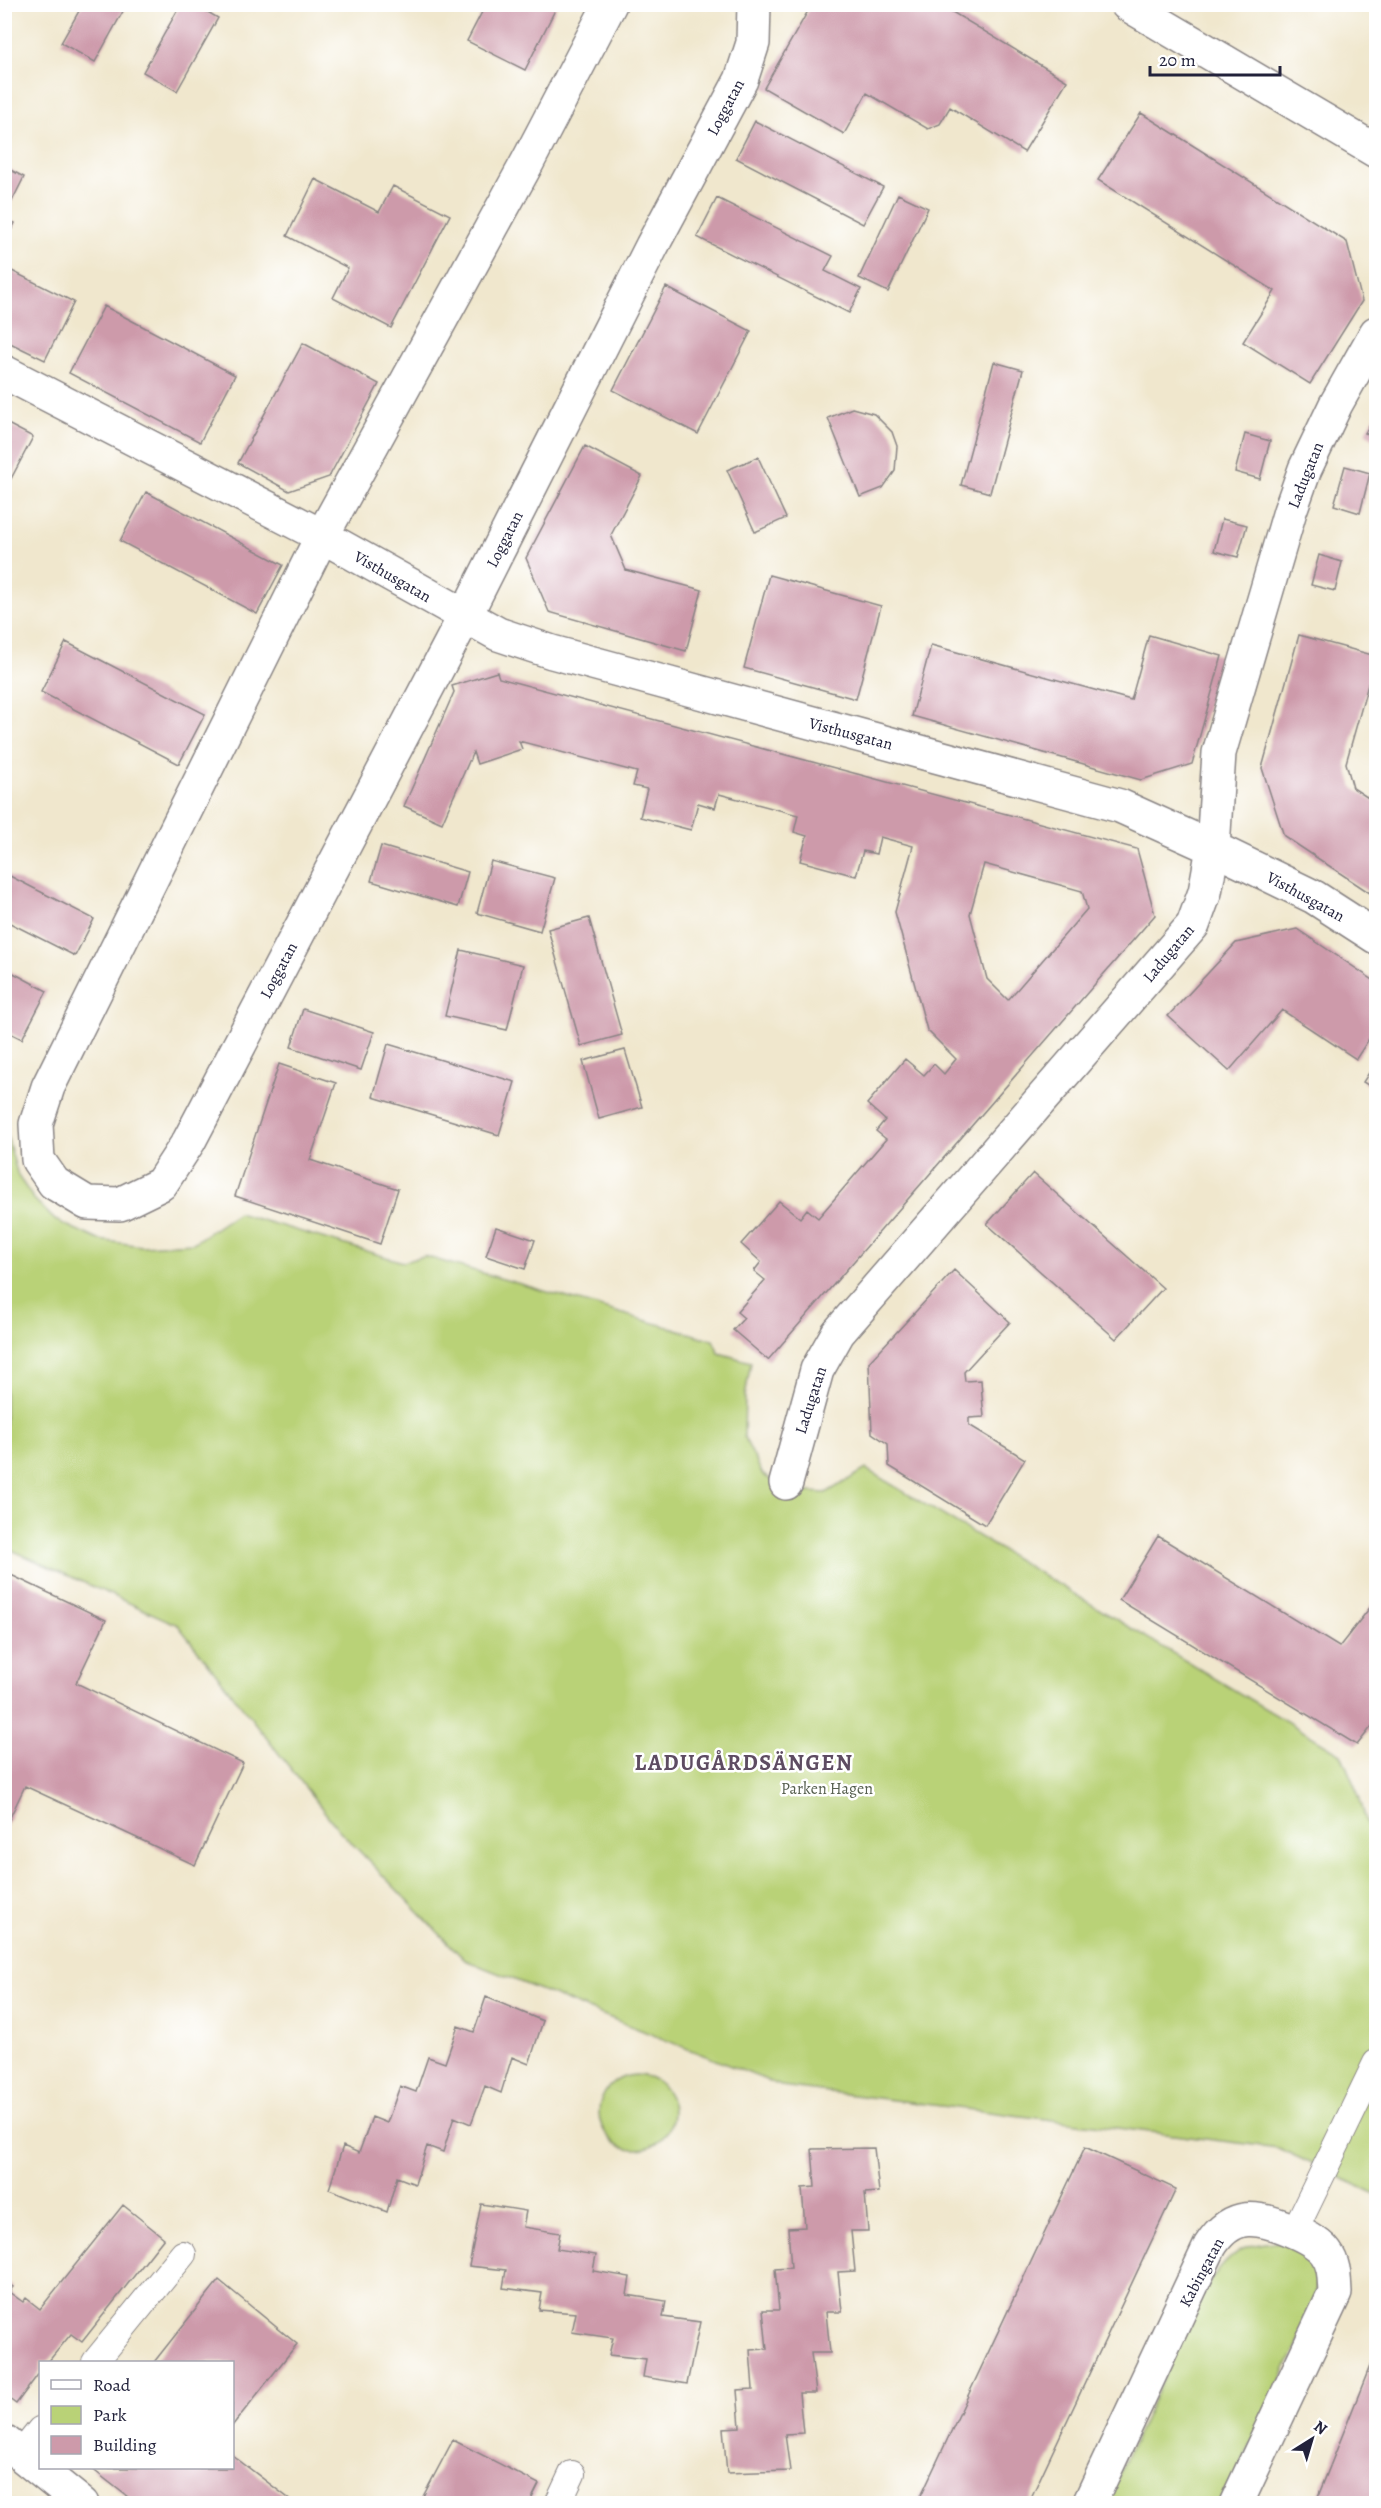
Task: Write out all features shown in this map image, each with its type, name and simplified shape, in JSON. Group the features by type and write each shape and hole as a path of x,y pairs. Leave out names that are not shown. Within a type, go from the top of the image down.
{"street":[{"name":"Loggatan","path":"610,4 527,163 322,536 48,1087 36,1124 38,1160 54,1184 87,1203 120,1204 161,1184 183,1149 465,616 652,246 741,80 753,43 754,4"},
{"path":"1127,4 1377,151"},
{"name":"Ladugatan","path":"786,1483 818,1370 838,1333 1193,925 1205,892 1213,848 1219,753 1290,511 1305,469 1336,404 1377,333"},
{"path":"4,372 322,536"},
{"name":"Visthusgatan","path":"322,536 498,634 552,652 1120,807 1213,848 1314,897 1377,937"},
{"name":"Kabingatan","path":"1089,2504 1216,2236 1243,2219 1257,2218 1314,2241 1326,2252 1334,2267 1335,2293 1236,2504"},
{"path":"22,2441 39,2459"},
{"path":"49,2469 82,2504"}],"lane":[{"path":"1294,2232 1377,2062"},
{"path":"96,2361 183,2254"},
{"path":"558,2504 572,2474"}],"green space":[{"name":"Parken Hagen","path":"5,1129 18,1176 33,1198 55,1220 99,1240 142,1246 193,1243 238,1213 403,1262 424,1256 713,1340 719,1353 751,1362 745,1396 744,1437 763,1475 790,1491 826,1493 866,1469 1341,1754 1359,1796 1376,1855 1376,2194 1278,2148 781,2086 465,1960 338,1829 178,1625 5,1547"},
{"path":"629,2075 643,2075 657,2081 667,2091 673,2105 671,2126 657,2143 643,2149 629,2149 615,2143 605,2133 599,2119 599,2105 605,2091 615,2081"},
{"path":"1279,2242 1301,2255 1313,2269 1316,2287 1313,2312 1223,2503 1105,2504 1205,2288 1220,2268 1235,2254 1254,2245"}],"building":[{"path":"83,4 127,4 95,62 61,43"},
{"path":"181,4 194,4 218,18 177,91 143,72"},
{"path":"471,4 558,4 525,70 467,41 483,10"},
{"path":"812,4 939,4 1067,81 1024,152 950,107 940,124 928,129 867,93 844,134 764,88"},
{"path":"1141,113 1347,242 1362,301 1310,384 1243,342 1275,291 1098,180"},
{"path":"755,121 883,187 863,224 736,158"},
{"path":"5,167 24,177 5,215"},
{"path":"315,179 379,212 393,186 450,215 391,328 333,298 348,268 287,236"},
{"path":"898,194 928,208 888,292 859,278"},
{"path":"717,198 833,256 825,271 861,289 849,313 697,237"},
{"path":"4,218 15,223 4,243"},
{"path":"6,268 74,302 45,360 4,340"},
{"path":"666,287 751,331 698,434 613,390"},
{"path":"104,306 235,375 200,442 69,373"},
{"path":"303,343 379,384 329,477 289,491 238,463"},
{"path":"994,362 1023,370 990,493 961,485"},
{"path":"852,408 874,414 892,432 897,446 895,471 883,488 860,497 828,418"},
{"path":"1376,414 1376,440 1365,433"},
{"path":"4,422 33,437 4,492"},
{"path":"1245,434 1270,441 1260,479 1235,472"},
{"path":"585,446 642,476 611,535 626,570 702,590 686,651 549,612 526,558"},
{"path":"758,457 786,518 755,532 727,470"},
{"path":"1345,466 1370,473 1360,513 1334,505"},
{"path":"146,492 283,565 257,614 120,541"},
{"path":"1222,519 1247,525 1238,557 1214,551"},
{"path":"1319,555 1342,562 1335,591 1311,585"},
{"path":"769,575 881,606 856,699 744,668"},
{"path":"1149,635 1222,656 1192,764 1141,780 912,716 931,645 1131,700"},
{"path":"1299,635 1376,656 1346,763 1353,788 1376,803 1376,897 1284,836 1262,768"},
{"path":"66,642 205,714 179,764 41,692"},
{"path":"497,672 499,678 1137,849 1155,915 768,1360 733,1330 744,1318 737,1312 765,1280 754,1271 761,1262 741,1244 779,1201 800,1218 807,1209 818,1218 886,1139 876,1131 885,1120 867,1104 905,1059 924,1075 934,1064 944,1074 956,1059 927,1030 895,912 913,846 880,837 876,854 863,851 856,876 800,861 807,836 794,832 798,815 719,794 715,808 698,803 691,830 640,817 647,789 633,786 637,772 519,741 522,749 477,764 473,752 442,823 404,806 454,692 452,686","holes":["984,864 1082,891 1087,909 1008,1000 987,979 970,914"]},
{"path":"381,846 468,872 458,907 371,881"},
{"path":"491,861 555,878 540,931 477,913"},
{"path":"4,873 94,919 75,956 4,920"},
{"path":"589,918 622,1035 581,1046 548,929"},
{"path":"1297,929 1376,982 1376,1028 1356,1059 1282,1010 1229,1071 1168,1016 1236,943"},
{"path":"461,950 523,965 507,1030 445,1016"},
{"path":"4,968 47,991 22,1039 4,1030"},
{"path":"303,1009 374,1032 361,1070 291,1047"},
{"path":"388,1044 515,1082 499,1135 373,1097"},
{"path":"625,1050 642,1107 599,1119 583,1061"},
{"path":"1376,1062 1376,1090 1363,1082"},
{"path":"279,1064 336,1083 310,1160 398,1189 380,1244 235,1196"},
{"path":"1033,1173 1163,1288 1116,1339 987,1224"},
{"path":"496,1227 535,1240 525,1269 486,1256"},
{"path":"954,1270 1010,1322 964,1372 965,1381 981,1380 984,1417 969,1418 969,1425 1025,1459 985,1525 889,1466 888,1444 872,1433 869,1362"},
{"path":"1158,1536 1339,1647 1376,1600 1376,1721 1357,1745 1119,1600"},
{"path":"11,1575 106,1620 76,1683 243,1763 195,1865 25,1786 4,1830 4,1589"},
{"path":"486,1997 543,2021 529,2064 512,2057 501,2093 485,2086 471,2124 454,2117 443,2152 427,2146 415,2184 397,2177 387,2212 329,2189 343,2146 359,2153 372,2117 387,2123 400,2086 416,2092 428,2057 445,2063 458,2026 474,2032"},
{"path":"1085,2147 1176,2189 1028,2504 917,2504"},
{"path":"874,2148 879,2192 865,2193 868,2231 851,2231 855,2271 838,2272 842,2312 826,2312 830,2353 811,2353 816,2393 799,2393 803,2433 785,2434 790,2471 727,2473 723,2428 740,2427 737,2390 753,2389 750,2350 767,2349 763,2310 779,2310 775,2269 791,2268 788,2228 805,2227 802,2188 815,2187 812,2149"},
{"path":"481,2204 526,2211 523,2227 560,2233 557,2249 596,2255 593,2271 630,2277 627,2295 666,2301 663,2317 700,2322 687,2384 643,2377 646,2359 609,2355 613,2338 572,2332 576,2313 539,2310 542,2293 503,2288 506,2270 469,2266"},
{"path":"123,2205 164,2238 82,2342 71,2334 49,2361 39,2361 39,2373 16,2404 4,2395 4,2281 13,2287 9,2292 23,2302 26,2298 40,2309"},
{"path":"219,2280 297,2344 234,2423 234,2361 155,2361"},
{"path":"1376,2351 1376,2504 1315,2504"},
{"path":"453,2440 539,2484 529,2504 419,2504"},
{"path":"234,2457 296,2504 137,2504 92,2469 234,2469"}],"district":[{"name":"LADUGÅRDSÄNGEN","path":"744,1762"}]}
